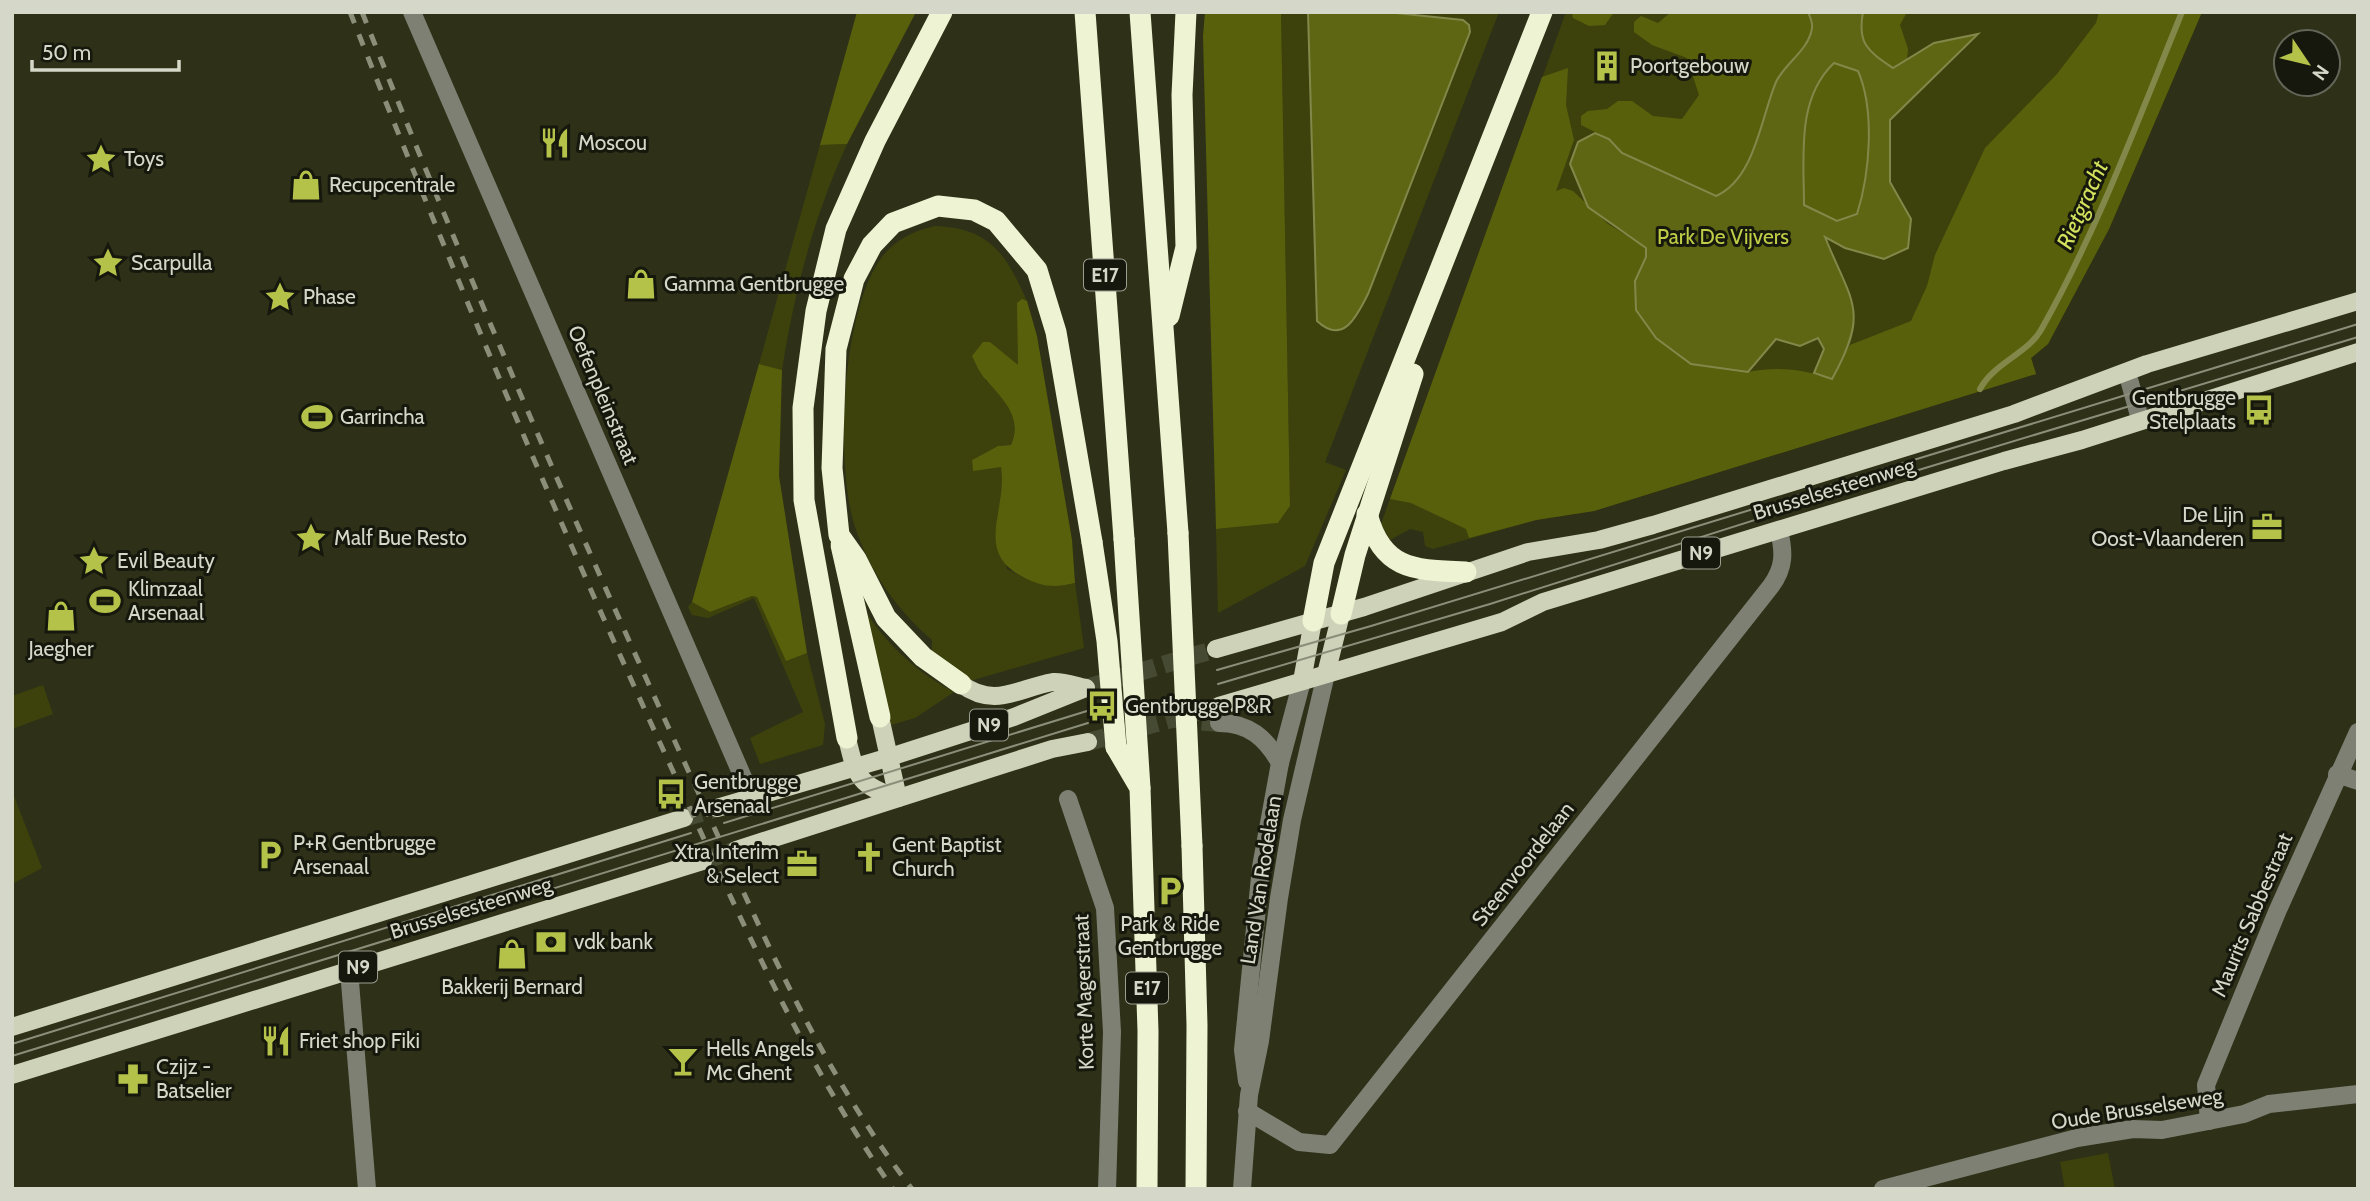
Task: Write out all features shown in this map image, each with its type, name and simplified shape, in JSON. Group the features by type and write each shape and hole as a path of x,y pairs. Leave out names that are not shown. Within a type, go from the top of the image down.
{"highway":[{"path":"847,738 804,500 803,408 816,312 836,229 875,141 942,12"},
{"name":"E17","path":"1085,12 1140,788 1148,1031 1147,1189"},
{"name":"E17","path":"1140,12 1178,534 1197,1012 1196,1189"},
{"name":"E17","path":"1164,335 1186,247 1182,95 1186,12"},
{"path":"1312,621 1324,563 1542,12"},
{"path":"1341,614 1367,514 1406,393 1554,12"},
{"path":"880,717 839,535 832,468 836,349 854,279 872,245 893,223 938,206 974,210 996,221 1037,270 1056,332 1107,641 1116,747 1140,788"},
{"name":"N9","path":"1367,514 1377,542 1397,561 1423,570 1466,572"},
{"path":"839,535 856,559 868,589 886,618 923,657 961,684"}],"main road":[{"name":"Brusselsesteenweg","path":"1216,649 1341,614 1528,552 1599,540 1653,525 2014,414 2127,372 2358,301"},
{"name":"Brusselsesteenweg","path":"1219,715 1302,681 1502,622 1543,602 2082,440 2140,419 2358,352"},
{"path":"1326,674 1341,614"},
{"path":"1302,681 1312,621"},
{"name":"N9","path":"717,808 1014,717 1086,688 1055,682 994,698 976,693 961,684"},
{"path":"847,738 855,767 872,790 898,798 880,717"},
{"name":"N9","path":"736,850 1052,749 1088,742"},
{"name":"Brusselsesteenweg","path":"12,1027 684,818"},
{"name":"Brusselsesteenweg","path":"12,1075 703,861"}],"street":[{"name":"Oefenpleinstraat","path":"412,12 751,796"},
{"path":"2127,372 2140,419"},
{"name":"Steenvoordelaan","path":"1248,1103 1299,1142 1330,1145 1771,586 1782,565 1784,550 1779,530"},
{"name":"Land Van Rodelaan","path":"1242,1189 1248,1103 1260,1041 1292,820 1326,674"},
{"name":"Land Van Rodelaan","path":"1248,1103 1243,1050 1261,867 1280,763 1302,681"},
{"name":"Brusselsesteenweg","path":"1219,715 1259,735 1280,763"},
{"name":"Maurits Sabbestraat","path":"2208,1121 2206,1085 2337,774 2358,732"},
{"path":"2337,774 2358,781"},
{"name":"Korte Magerstraat","path":"1068,799 1105,908 1112,1032 1107,1189"},
{"path":"349,970 367,1189"},
{"name":"Oude Brusselseweg","path":"1883,1189 1914,1185 2077,1138 2133,1129 2162,1130 2244,1114 2269,1104 2358,1094"}],"green space":[{"path":"1281,12 1499,12 1325,462 1346,470 1305,566 1218,613 1216,529 1278,523 1290,506"},
{"name":"Park De Vijvers","path":"1566,12 2202,12 2109,229 2048,344 2031,358 2036,374 1594,511 1536,520 1433,549 1425,546 1423,532 1410,529 1390,540 1381,524"},
{"path":"847,144 815,227 793,311 782,370 759,364 820,145"},
{"path":"935,226 970,232 983,238 1003,257 1027,301 1022,300 1018,366 990,342 985,380 999,393 1013,417 1014,435 1011,445 998,446 972,460 973,470 1001,466 1005,487 997,517 1007,569 1040,584 1056,586 1075,583 1084,648 970,681 932,656 932,640 896,603 877,575 855,527 845,466 844,429 850,350 868,282 882,257 893,245 913,233"},
{"path":"752,596 757,597 786,660 807,653 825,724 823,745 760,764 750,738 803,712 754,598 708,618 692,615 688,607 692,602 710,612"},
{"path":"860,603 879,631 901,654 939,684 954,692 915,718 891,725"},
{"path":"43,685 53,714 12,729 12,696"},
{"path":"12,791 42,868 12,884"},
{"path":"2108,1153 2115,1189 2065,1189 2060,1162"}],"shaded area":[{"path":"857,12 916,12 847,144 820,145"},
{"path":"1205,12 1281,12 1290,506 1278,523 1216,529 1203,36"},
{"path":"1308,12 1386,12 1463,20 1469,25 1470,32 1368,294 1348,325 1335,330 1326,328 1317,321"},
{"path":"1572,12 1614,12 1605,25 1589,26 1573,18"},
{"path":"1671,12 1808,12 1812,22 1810,36 1802,50 1776,82 1748,162 1740,176 1716,196 1622,153 1609,139 1581,125 1581,116 1588,111 1607,109 1618,101 1632,101 1653,116 1682,119 1699,95 1687,58 1652,45 1634,32 1634,22 1641,16 1658,23"},
{"path":"1808,12 1863,12 1862,32 1866,46 1893,68 1934,43 1978,34 1890,120 1890,182 1911,219 1908,248 1884,259 1845,248 1825,237 1849,293 1854,321 1844,356 1832,379 1814,373 1824,349 1818,338 1800,346 1776,339 1748,372 1691,364 1656,338 1636,310 1635,281 1646,257 1646,248 1588,207 1570,164 1578,142 1595,133 1609,139 1622,153 1716,196 1729,188 1748,162 1776,82 1810,36 1812,26","holes":["1834,63 1858,71 1867,104 1868,161 1857,214 1837,221 1804,205 1805,130 1813,94"]},
{"path":"1863,12 1907,12 1900,25 1908,49 1907,60 1893,68 1871,52 1863,40"},
{"path":"2099,12 2202,12 2109,229 2048,344 2031,358 2036,374 1594,511 1536,520 1469,538 1466,529 1411,503 1390,499 1542,77 1568,68 1566,105 1574,140 1556,191 1564,188 1573,191 1608,224 1647,248 1646,257 1635,281 1748,372 1790,370 1831,379 1850,345 1911,321 1927,286 1935,255 1985,148 2057,74 2096,23"},
{"path":"1834,63 1858,71 1869,123 1868,161 1857,214 1837,221 1804,205 1803,149 1808,112 1813,94"},
{"path":"1022,299 1027,301 1037,336 1072,540 1075,583 1068,585 1048,586 1036,583 1008,567 999,555 996,542 1001,467 973,471 972,460 998,446 1011,445 1015,426 1010,410 982,375 972,356 983,342 990,342 1018,365 1017,303"},
{"path":"759,364 782,370 779,476 807,653 786,661 757,597 752,596 710,612 692,602"}],"waterway":[{"name":"Rietgracht","path":"1980,389 1994,372 2035,338 2062,292 2116,174 2182,12"}],"tunnel":[{"path":"1086,688 1216,649"},
{"path":"1088,742 1219,706"},
{"path":"1175,719 1219,723"},
{"path":"684,818 717,808"},
{"path":"703,861 736,850"}],"tram line":[{"path":"1217,670 1371,626 2358,324"},
{"path":"1902,475 2358,337"},
{"path":"1218,684 1490,604 1805,504"},
{"path":"724,823 1087,711"},
{"path":"12,1056 1088,723"},
{"path":"12,1044 691,833"}],"railway":[{"path":"350,12 425,200 542,479 717,867 770,978 827,1086 893,1189"},
{"path":"362,12 438,200 557,479 758,924 843,1087 912,1189"}],"place":[{"name":"Poortgebouw","path":"1607,66"},
{"name":"Moscou","path":"555,143"},
{"name":"Toys","path":"101,159"},
{"name":"Recupcentrale","path":"306,185"},
{"name":"Scarpulla","path":"108,263"},
{"name":"Gamma Gentbrugge","path":"641,284"},
{"name":"Phase","path":"280,297"},
{"name":"Gentbrugge Stelplaats","path":"2259,410"},
{"name":"Garrincha","path":"317,417"},
{"name":"De Lijn Oost-Vlaanderen","path":"2267,527"},
{"name":"Malf Bue Resto","path":"311,538"},
{"name":"Evil Beauty","path":"94,561"},
{"name":"Klimzaal Arsenaal","path":"105,601"},
{"name":"Jaegher","path":"61,616"},
{"name":"Gentbrugge P&R","path":"1102,706"},
{"name":"Gentbrugge Arsenaal","path":"671,794"},
{"name":"P+R Gentbrugge Arsenaal","path":"270,855"},
{"name":"Gent Baptist Church","path":"869,857"},
{"name":"Xtra Interim & Select","path":"802,864"},
{"name":"Park & Ride Gentbrugge","path":"1170,891"},
{"name":"vdk bank","path":"551,942"},
{"name":"Bakkerij Bernard","path":"512,954"},
{"name":"Friet shop Fiki","path":"276,1041"},
{"name":"Hells Angels Mc Ghent","path":"683,1061"},
{"name":"Czijz - Batselier","path":"133,1079"}]}
